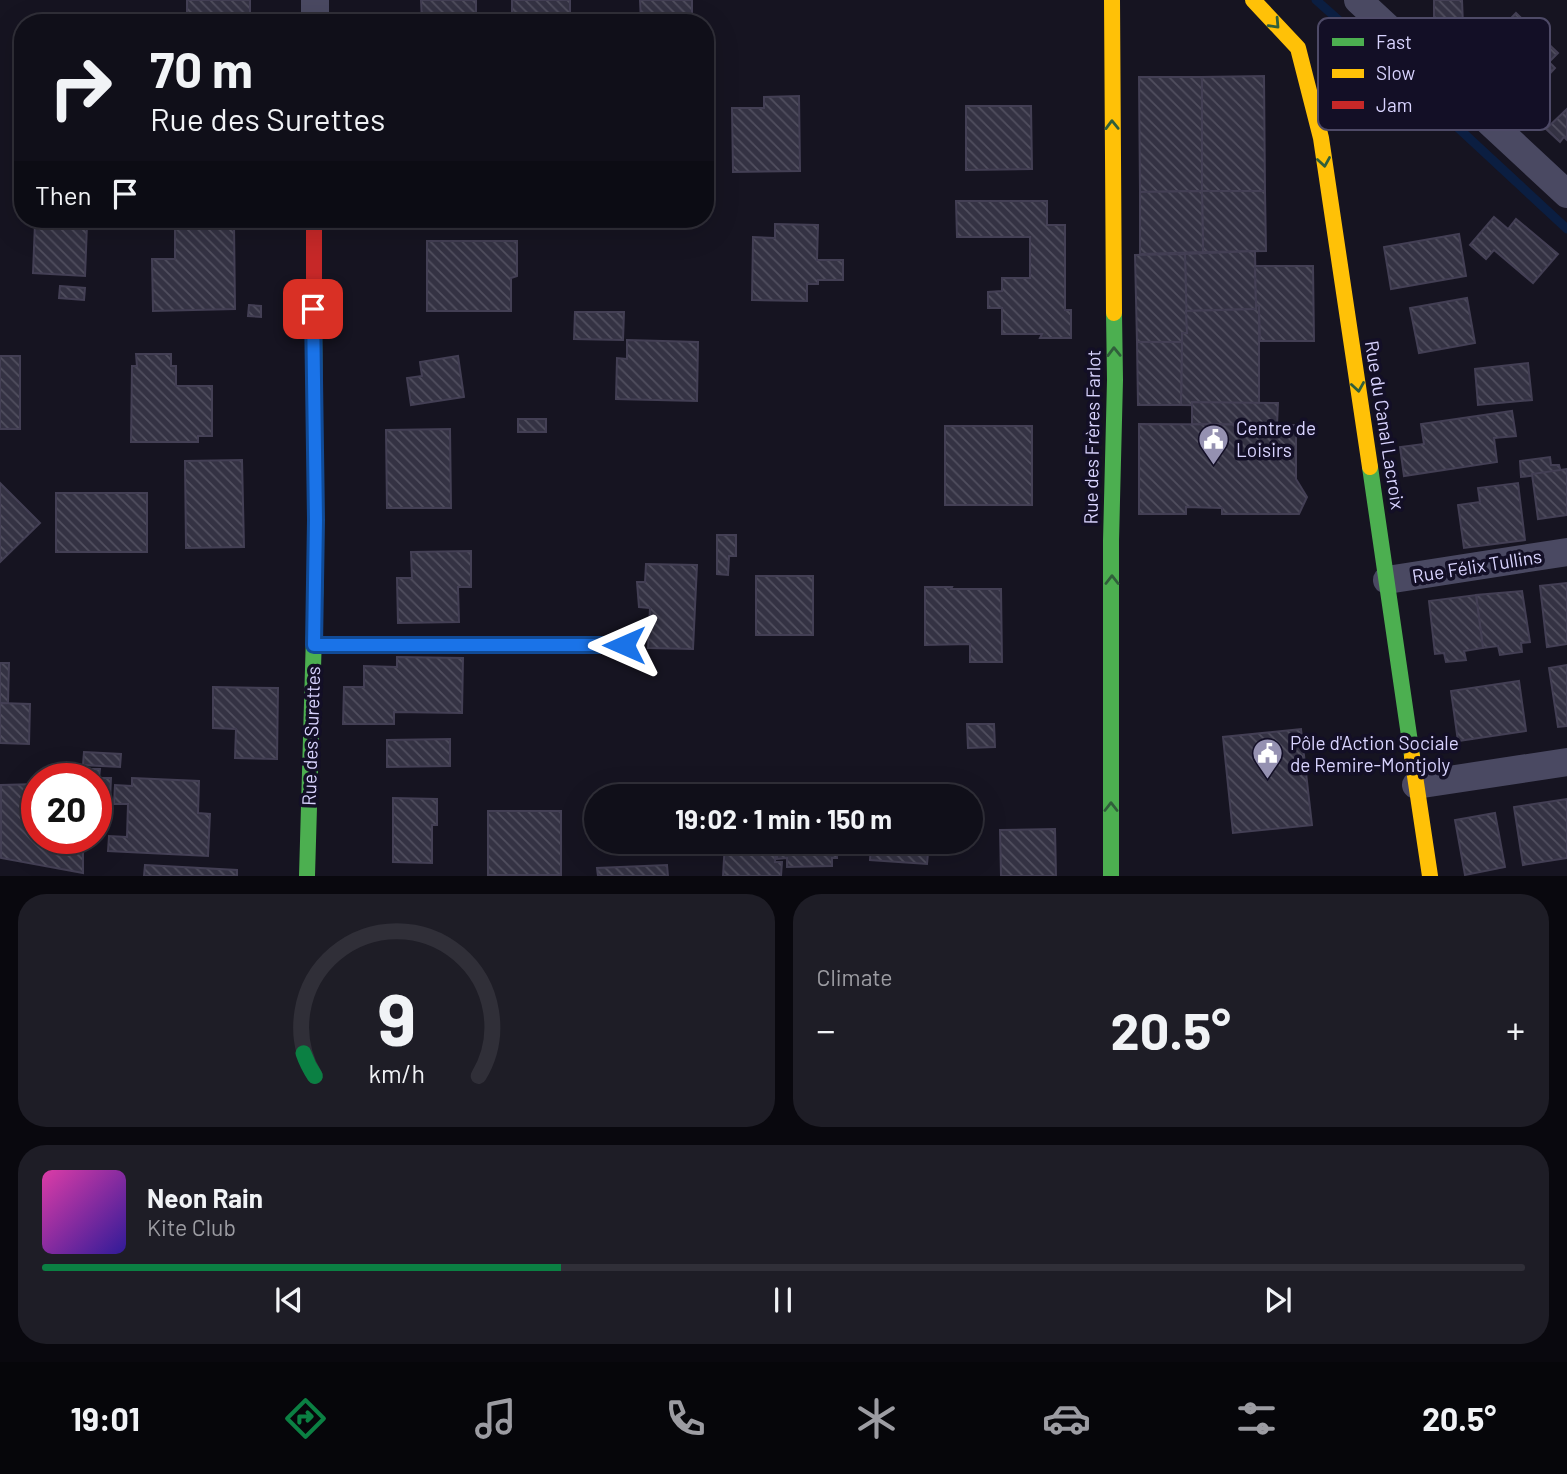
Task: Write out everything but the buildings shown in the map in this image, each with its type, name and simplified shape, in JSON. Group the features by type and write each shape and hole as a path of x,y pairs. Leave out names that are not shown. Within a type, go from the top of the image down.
{"street":[{"name":"Rue des Frères Farlot","path":"1111,876 1111,541 1115,380 1112,0"},
{"name":"Rue du Canal Lacroix","path":"1253,0 1298,48 1318,126"},
{"path":"1358,0 1377,18"},
{"name":"Rue du Canal Lacroix","path":"1319,130 1430,876"},
{"path":"1498,130 1567,194"},
{"name":"Rue des Surettes","path":"307,876 316,520 314,228"},
{"name":"Rue Félix Tullins","path":"1387,580 1567,552"},
{"path":"1416,785 1567,762"}],"lane":[{"path":"314,645 624,645"}],"waterway":[{"path":"1316,0 1336,18"},
{"path":"1460,130 1567,229"}],"traffic: fast":[{"path":"1111,876 1114,313"},
{"path":"307,876 316,565 314,319"},
{"path":"1370,467 1412,756"}],"traffic: slow":[{"path":"1112,0 1114,313"},
{"path":"1253,0 1298,48 1318,126"},
{"path":"1319,130 1370,467"},
{"path":"1412,756 1430,876"}],"traffic: jam":[{"path":"314,228 314,319"}],"place":[{"name":"Centre de Loisirs","path":"1213,466"},
{"name":"Pôle d'Action Sociale de Remire-Montjoly","path":"1267,781"}],"route":[{"path":"313,309 316,520 314,645 624,645"}]}
